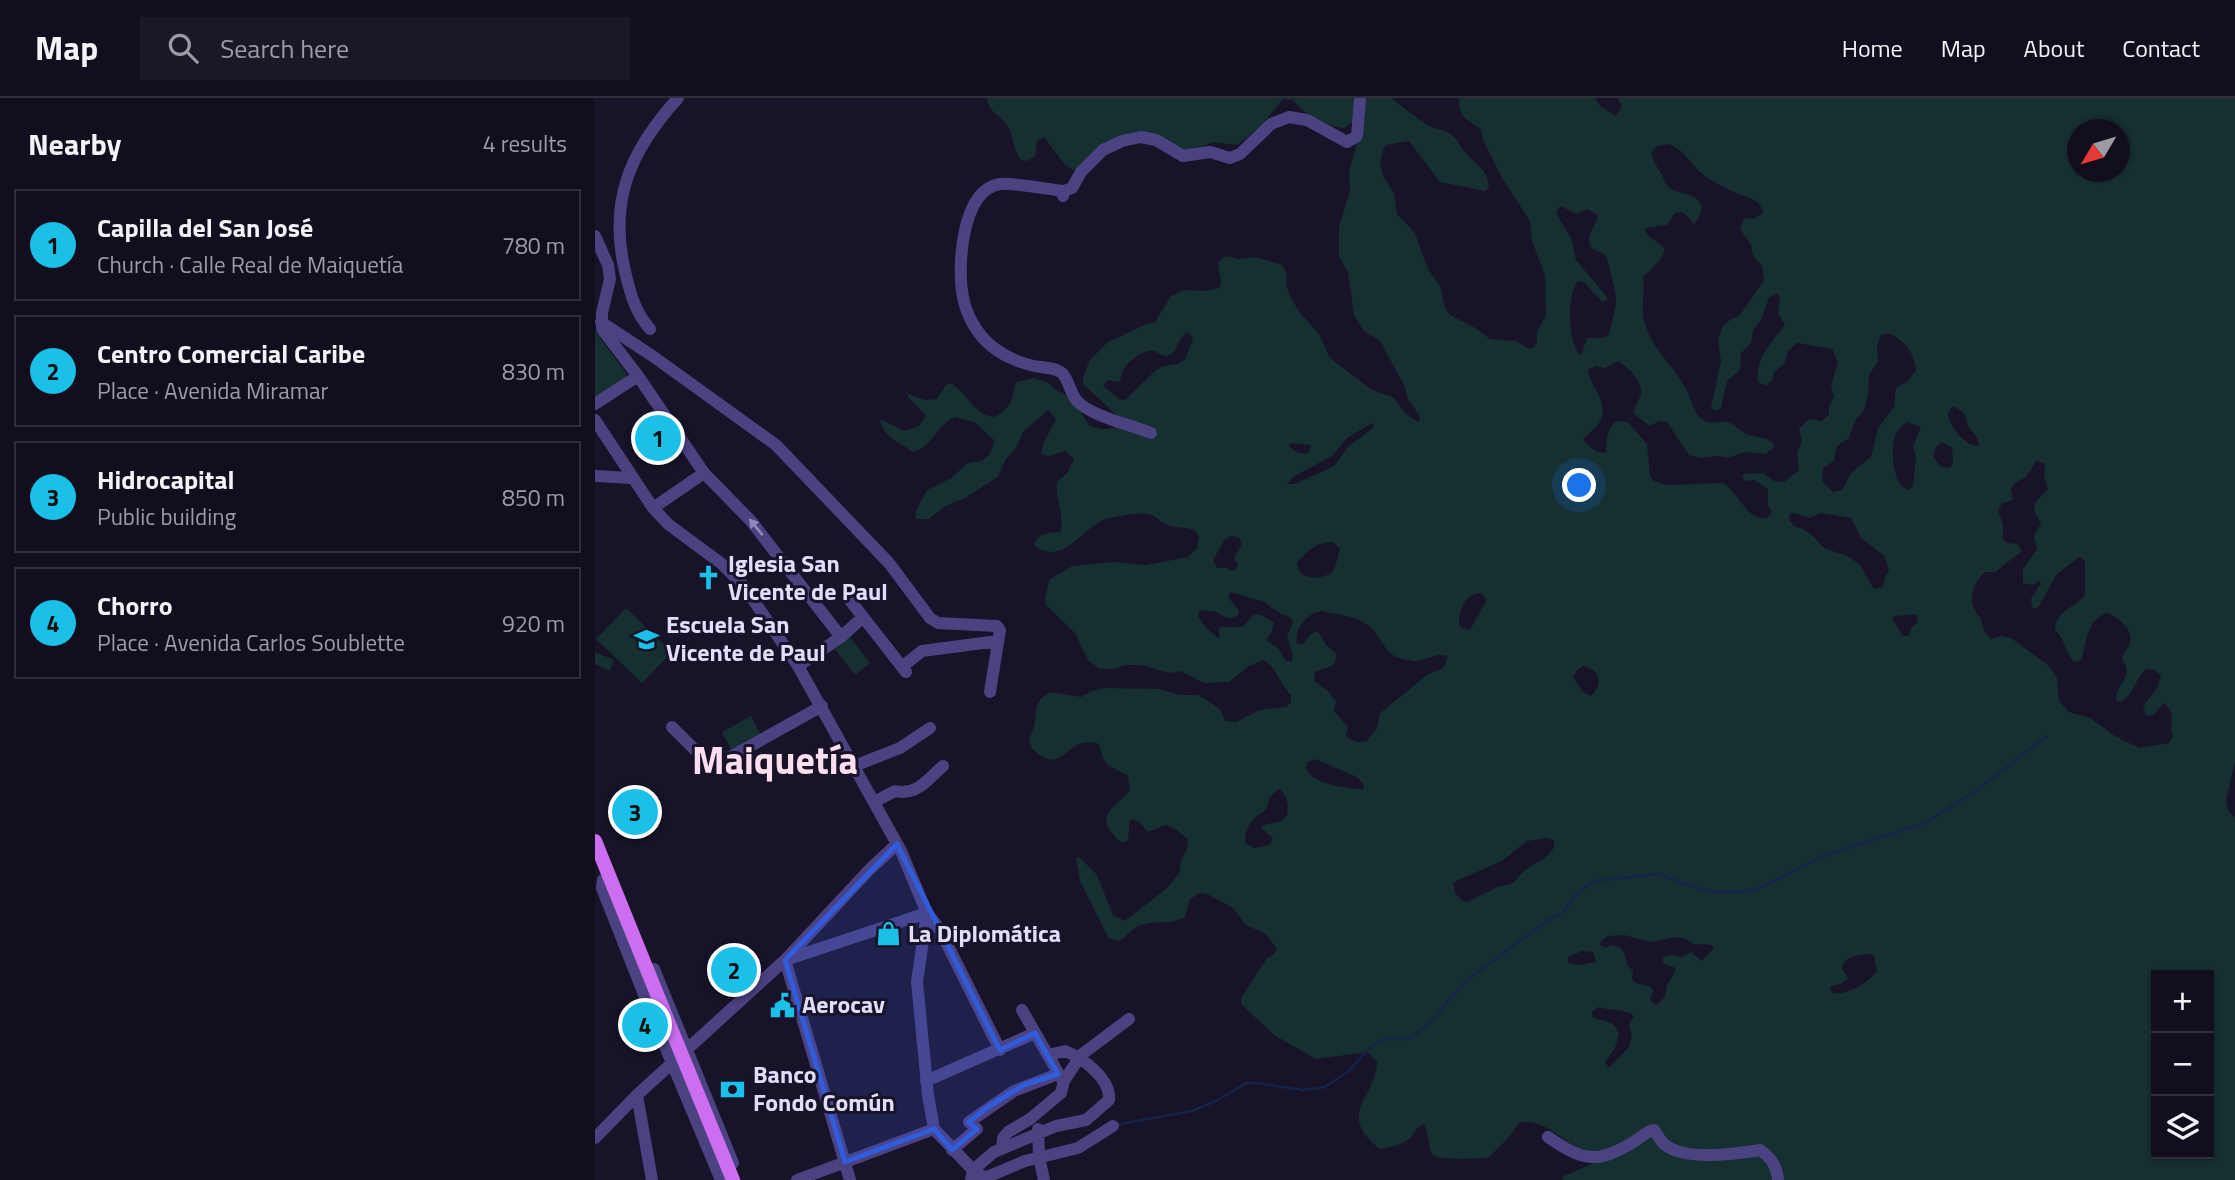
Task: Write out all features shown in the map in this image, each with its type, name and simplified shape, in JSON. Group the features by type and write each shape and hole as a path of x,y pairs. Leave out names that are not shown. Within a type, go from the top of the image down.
{"main road":[{"path":"595,841 736,1180"},
{"path":"595,860 727,1180"}],"street":[{"path":"650,330 634,306 629,291 621,254 619,206 635,159 657,121 678,98"},
{"path":"1151,433 1079,403 1062,373 1006,356 988,343 971,322 963,298 961,252 972,208 985,191 1000,184 1063,194 1072,188 1081,172 1103,150 1122,141 1142,137 1156,140 1183,156 1209,152 1230,158 1240,154 1271,124 1289,117 1307,120 1347,142 1353,141 1357,136 1360,98"},
{"path":"595,236 608,265 610,279 600,293 602,329 638,376 704,473 751,520 841,637"},
{"path":"601,322 655,356 776,445 889,564 930,618 938,623 996,626 1000,630 990,692"},
{"path":"595,404 638,376"},
{"path":"595,420 653,509 743,584 799,666 897,844 927,913 940,930 1000,1050"},
{"path":"653,509 704,473"},
{"path":"595,476 631,478"},
{"path":"849,599 904,670 922,651 998,641"},
{"path":"799,666 841,637 863,617"},
{"path":"672,727 709,764 716,765 822,706"},
{"path":"854,766 900,748 930,728"},
{"path":"874,802 895,791 912,792 943,766"},
{"path":"595,1138 637,1095 785,960 897,844"},
{"path":"603,880 602,888 721,1180"},
{"path":"616,894 630,913 688,1048 736,1180"},
{"path":"785,960 927,913"},
{"path":"927,913 917,982 933,1129 972,1175 988,1179 1039,1157 1078,1148 1112,1126"},
{"path":"785,960 850,1180"},
{"path":"1002,1149 1003,1138 1008,1132 1034,1116 1061,1093 1061,1077 1022,1010"},
{"path":"952,1150 977,1129 969,1122 1024,1085 1061,1077 1079,1058 1129,1019"},
{"path":"926,1081 1035,1034"},
{"path":"972,1175 994,1152 1056,1126 1086,1120 1109,1100 1110,1092 1105,1082 1079,1058 1065,1051 1048,1055"},
{"path":"637,1095 652,1180"},
{"path":"1034,1116 1039,1133 1039,1157 1044,1180"},
{"path":"797,1180 933,1129"},
{"path":"1548,1137 1569,1152 1583,1157 1600,1158 1635,1141 1649,1130 1654,1130 1664,1144 1677,1151 1719,1157 1760,1150 1768,1155 1777,1170 1778,1180"}],"highlighted area":[{"path":"897,844 1000,1050 1035,1033 1058,1074 1024,1085 988,1107 969,1122 977,1129 952,1150 934,1129 845,1162 785,960"}],"green space":[{"path":"987,98 1357,98 1354,121 1344,128 1316,119 1303,111 1293,100 1283,99 1261,126 1237,145 1213,142 1195,150 1178,151 1139,137 1073,170 1065,165 1044,137 1037,141 1035,156 1027,161 1021,160 1009,128 992,110"},
{"path":"1365,98 1392,98 1428,125 1452,135 1483,171 1489,187 1485,191 1440,182 1409,141 1386,145 1380,164 1383,176 1394,193 1397,214 1415,233 1428,269 1440,286 1445,308 1450,315 1490,339 1516,341 1529,349 1537,342 1537,332 1546,315 1545,275 1532,241 1530,221 1502,178 1483,140 1481,130 1462,115 1459,98 1595,98 1600,106 1616,116 1622,106 1618,98 2235,98 2235,762 2226,801 2228,810 2235,818 2235,1180 1562,1180 1564,1176 1612,1155 1608,1152 1577,1148 1545,1127 1528,1122 1519,1123 1488,1158 1436,1157 1431,1152 1424,1124 1406,1141 1380,1149 1367,1137 1360,1125 1361,1105 1371,1085 1377,1062 1368,1052 1316,1059 1274,1035 1241,1004 1241,998 1267,958 1277,949 1266,934 1246,925 1233,908 1200,893 1190,899 1185,917 1139,926 1120,941 1109,939 1080,881 1076,858 1079,857 1097,875 1113,915 1125,921 1167,888 1180,872 1188,839 1166,825 1148,832 1133,819 1130,820 1128,840 1124,843 1118,840 1107,825 1106,819 1111,809 1130,790 1128,776 1108,765 1097,743 1076,745 1051,760 1035,752 1029,739 1039,701 1050,692 1081,697 1105,688 1159,689 1180,695 1198,695 1220,709 1225,721 1236,722 1260,710 1286,707 1291,702 1291,695 1272,667 1263,660 1249,666 1229,682 1205,683 1180,671 1170,673 1141,665 1100,669 1088,660 1075,633 1046,605 1049,580 1072,566 1114,562 1146,565 1188,557 1197,548 1199,536 1195,530 1166,524 1154,516 1139,514 1100,522 1065,548 1055,552 1045,551 1034,545 1044,534 1060,532 1057,482 1068,472 1074,459 1065,451 1050,456 1041,452 1056,419 1048,410 1023,432 998,477 965,498 944,507 929,519 916,519 915,513 927,490 951,478 968,463 982,461 989,455 995,441 976,423 955,417 925,446 913,452 888,435 880,419 905,431 919,426 926,416 908,394 925,400 937,399 950,383 981,412 994,417 1008,406 1016,382 1034,378 1047,382 1072,398 1089,425 1113,428 1121,424 1121,419 1083,384 1090,360 1108,342 1155,322 1171,296 1184,290 1205,291 1219,288 1221,282 1218,262 1226,256 1238,259 1256,257 1282,265 1287,274 1286,285 1291,298 1300,313 1319,334 1330,358 1372,390 1393,397 1405,413 1420,421 1380,341 1363,330 1354,315 1348,272 1339,256 1339,226 1350,191 1349,171 1361,130","holes":["1659,146 1674,146 1709,179 1751,198 1761,206 1763,213 1754,219 1744,218 1740,229 1751,245 1753,256 1762,266 1764,280 1740,315 1723,326 1718,339 1721,361 1711,408 1716,411 1721,408 1727,381 1740,370 1741,353 1751,343 1753,330 1761,320 1769,298 1777,293 1780,297 1778,313 1785,325 1762,358 1758,382 1766,386 1773,380 1774,372 1785,363 1788,351 1797,343 1832,349 1838,362 1831,386 1834,396 1829,406 1829,415 1821,421 1809,419 1799,429 1802,441 1797,454 1799,470 1784,482 1774,481 1763,473 1744,474 1742,477 1745,481 1754,480 1768,489 1768,505 1772,512 1767,518 1760,518 1748,511 1723,483 1666,485 1654,481 1650,476 1647,444 1628,422 1616,421 1613,424 1604,453 1595,451 1583,440 1599,423 1603,409 1588,370 1596,366 1605,368 1618,361 1634,374 1640,384 1640,396 1634,414 1650,426 1659,421 1667,422 1689,455 1728,458 1745,452 1765,454 1774,448 1767,439 1749,435 1729,423 1710,423 1701,418 1681,380 1656,348 1647,330 1643,315 1643,277 1660,260 1665,250 1648,235 1645,228 1667,225 1674,214 1681,212 1694,224 1702,208 1695,198 1667,185 1652,152","1560,206 1577,214 1587,209 1598,215 1589,241 1593,249 1605,255 1615,293 1616,305 1609,334 1603,338 1587,338 1581,355 1576,349 1571,330 1570,307 1574,287 1578,281 1585,283 1602,302 1607,300 1607,297 1576,260 1571,238 1556,213","1189,333 1193,339 1185,359 1178,364 1156,370 1125,400 1119,399 1103,386 1108,380 1119,382 1125,367 1141,354 1154,351 1168,356 1173,353 1181,338","1887,333 1898,338 1907,347 1916,370 1908,381 1896,388 1894,407 1878,428 1871,457 1852,472 1842,490 1833,492 1822,481 1823,468 1834,461 1837,446 1849,438 1855,421 1864,410 1869,375 1878,361 1877,345 1881,335","1953,406 1964,413 1979,445 1972,445 1962,438 1948,413","1908,422 1921,427 1913,446 1916,458 1913,486 1909,490 1899,482 1893,461 1895,436","1372,423 1374,427 1348,447 1334,466 1295,484 1287,484 1293,477 1332,456 1347,438","1942,442 1952,448 1953,464 1949,468 1941,467 1933,456 1936,447","1291,443 1311,445 1309,452 1296,452 1289,446","2037,460 2045,464 2044,476 2048,489 2034,504 2035,513 2041,523 2034,536 2037,549 2023,569 2023,583 2041,583 2031,599 2032,608 2039,606 2057,574 2080,557 2085,561 2085,595 2062,613 2055,629 2072,660 2078,662 2082,658 2091,626 2099,617 2106,613 2124,624 2131,638 2123,654 2122,659 2127,671 2116,700 2121,702 2125,699 2146,669 2155,670 2161,677 2157,688 2143,706 2149,716 2163,703 2168,706 2173,736 2169,743 2139,748 2115,736 2090,718 2069,712 2059,701 2057,678 2048,665 2011,638 2002,636 1991,639 1985,632 1972,604 1976,584 1985,572 1995,572 2022,551 2017,544 2003,539 2003,524 1998,511 2002,503 2013,500 2011,489 2026,477","1820,513 1851,518 1861,538 1884,556 1889,570 1883,587 1874,589 1860,565 1850,557 1824,548 1814,537 1794,526 1789,520 1790,514 1810,518","1232,536 1239,538 1242,543 1234,559 1238,564 1237,568 1232,571 1217,568 1213,560 1225,539","1333,542 1340,549 1333,571 1312,578 1302,574 1297,563 1322,543","1231,592 1264,602 1290,617 1293,622 1287,637 1293,655 1292,661 1286,661 1278,648 1266,640 1274,623 1262,615 1254,614 1243,627 1220,627 1218,638 1205,627 1198,616 1200,610 1216,612 1230,619 1238,615 1239,611 1228,597","1481,593 1486,598 1470,630 1459,624 1462,608 1470,597","1321,611 1358,620 1369,626 1390,653 1399,658 1416,661 1448,656 1444,667 1426,675 1380,713 1377,728 1367,741 1358,742 1346,735 1348,727 1334,711 1336,701 1314,681 1315,672 1334,665 1337,654 1326,645 1318,631 1311,634 1303,644 1297,644 1299,628 1311,615","1916,614 1918,622 1911,628 1909,636 1903,636 1892,618","1584,666 1594,671 1599,683 1591,696 1583,692 1573,677 1577,670","1315,759 1357,777 1364,785 1363,789 1322,782 1306,768 1308,762","1279,789 1287,801 1287,816 1281,821 1263,825 1261,828 1273,838 1269,845 1254,848 1245,843 1248,828 1266,810 1270,797","1547,838 1553,840 1555,845 1549,854 1524,871 1512,884 1500,886 1467,902 1455,893 1453,884 1502,861 1527,841","1624,935 1650,942 1676,937 1694,944 1712,945 1714,948 1702,961 1691,952 1681,957 1663,957 1663,963 1675,968 1675,972 1667,985 1665,997 1656,1005 1650,1000 1653,991 1651,987 1636,983 1632,979 1633,971 1627,965 1622,949 1612,945 1605,948 1600,945 1608,936","1582,951 1593,952 1596,962 1578,965 1568,963 1568,957","1862,955 1874,956 1877,971 1857,987 1833,993 1831,986 1841,984 1848,978 1842,969 1843,964","1599,1007 1634,1016 1629,1024 1632,1036 1629,1047 1609,1068 1605,1062 1615,1048 1619,1034 1614,1025 1593,1017 1592,1012"]},
{"path":"595,331 626,373 626,380 595,397"},
{"path":"626,608 672,652 642,683 596,639"},
{"path":"850,637 870,663 855,675 835,649"},
{"path":"595,652 614,660 610,671 595,664"},
{"path":"751,716 762,737 733,753 722,732"}],"waterway":[{"path":"1115,1125 1192,1111 1218,1100 1246,1083 1303,1090 1325,1087 1349,1071 1367,1050 1378,1042 1385,1039 1408,1039 1415,1035 1468,979 1563,912 1576,894 1594,881 1659,874 1700,889 1720,892 1748,891 1762,887 1823,856 1925,823 1977,790 2047,736"}],"place":[{"name":"Capilla del San José","path":"658,438"},
{"name":"Iglesia San Vicente de Paul","path":"708,578"},
{"name":"Escuela San Vicente de Paul","path":"646,639"},
{"name":"Hidrocapital","path":"635,812"},
{"name":"La Diplomática","path":"888,934"},
{"name":"Centro Comercial Caribe","path":"734,970"},
{"name":"Aerocav","path":"782,1005"},
{"name":"Chorro","path":"645,1025"},
{"name":"Banco Fondo Común","path":"733,1089"}],"district":[{"name":"Maiquetía","path":"775,761"}]}
